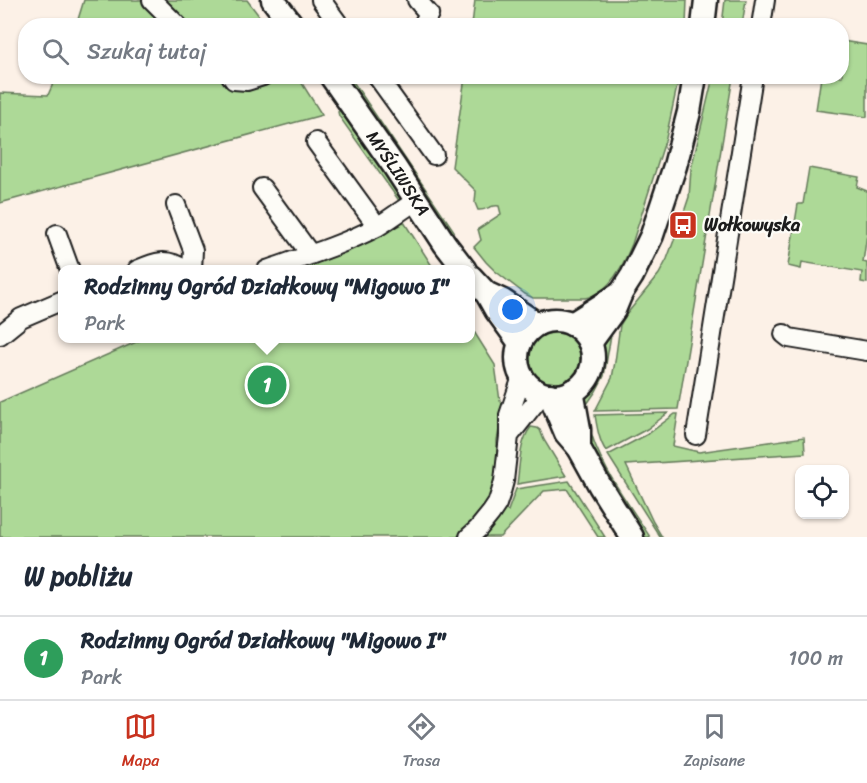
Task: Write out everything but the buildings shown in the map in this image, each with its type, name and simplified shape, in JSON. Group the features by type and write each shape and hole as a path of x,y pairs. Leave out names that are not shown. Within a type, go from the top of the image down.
{"street":[{"path":"152,0 170,18"},
{"path":"273,0 287,18"},
{"path":"321,0 334,18"},
{"path":"417,0 429,14 427,18"},
{"path":"704,18 706,0"},
{"path":"762,18 765,0"},
{"name":"MYŚLIWSKA","path":"337,84 461,265"},
{"path":"383,84 434,155"},
{"path":"590,343 614,310 657,223 678,155 694,84"},
{"path":"696,435 752,84"},
{"path":"316,142 377,226"},
{"path":"262,188 311,255"},
{"path":"282,265 311,255 377,226 416,201"},
{"path":"177,205 193,250 192,265"},
{"path":"57,234 68,265"},
{"path":"149,265 167,261 177,265"},
{"path":"475,281 487,294 495,310 520,343"},
{"path":"572,324 621,293"},
{"path":"487,294 537,324"},
{"path":"0,335 21,318 58,302"},
{"path":"555,320 572,324 580,329 590,343 592,365 588,376 581,385 555,393 535,390 522,377 518,360 520,343 537,324 555,320"},
{"path":"784,334 789,338 867,351"},
{"path":"469,537 491,513 501,492 509,436 509,415 522,377"},
{"path":"509,436 555,393"},
{"path":"555,393 579,429 579,448 632,537"}],"green space":[{"path":"84,0 247,0 261,18 78,18"},
{"path":"475,0 687,0 686,18 473,18"},
{"path":"725,0 746,0 743,18 723,18"},
{"path":"849,42 867,45 867,117 816,110 820,84 849,84"},
{"path":"53,84 302,84 322,115 0,203 0,93 48,95"},
{"path":"351,84 355,84 454,231 450,232"},
{"path":"464,84 678,84 666,138 632,244 620,269 601,291 594,295 585,298 533,298 495,271 474,247 481,240 478,229 501,214 499,206 478,210 475,203 476,191 452,167"},
{"path":"711,84 732,84 678,409 595,411 612,378 620,325 659,274 676,235 682,237 689,218 683,215 689,197 691,169"},
{"path":"340,109 401,194 400,202 339,116"},
{"path":"809,168 859,177 857,187 867,191 867,234 863,262 867,263 867,283 861,282 862,272 802,262 801,269 788,266 798,204 803,204"},
{"path":"402,219 431,265 311,265 400,225 398,221"},
{"path":"609,332 611,335 604,376 585,407 583,394 597,370 598,347"},
{"path":"475,333 495,365 500,401 505,406 497,440 497,472 492,492 477,519 457,537 0,537 0,402 134,343 475,343"},
{"path":"555,333 569,337 576,344 580,358 576,372 569,379 555,383 541,379 534,372 530,358 534,344 541,337"},
{"path":"668,413 647,429 606,451 600,438 595,415"},
{"path":"678,414 673,446 699,452 804,437 805,453 626,465 662,537 660,537 608,455 648,434"},
{"path":"588,422 606,468 650,537 643,537 600,470 586,437"},
{"path":"531,427 540,430 566,476 517,484 522,447"},
{"path":"569,481 605,537 598,537 567,489 544,491 500,537 481,537 494,525 504,509 508,511 516,489"}],"place":[{"name":"Wołkowyska","path":"683,225"},
{"name":"Rodzinny Ogród Działkowy \"Migowo I\"","path":"267,385"}]}
